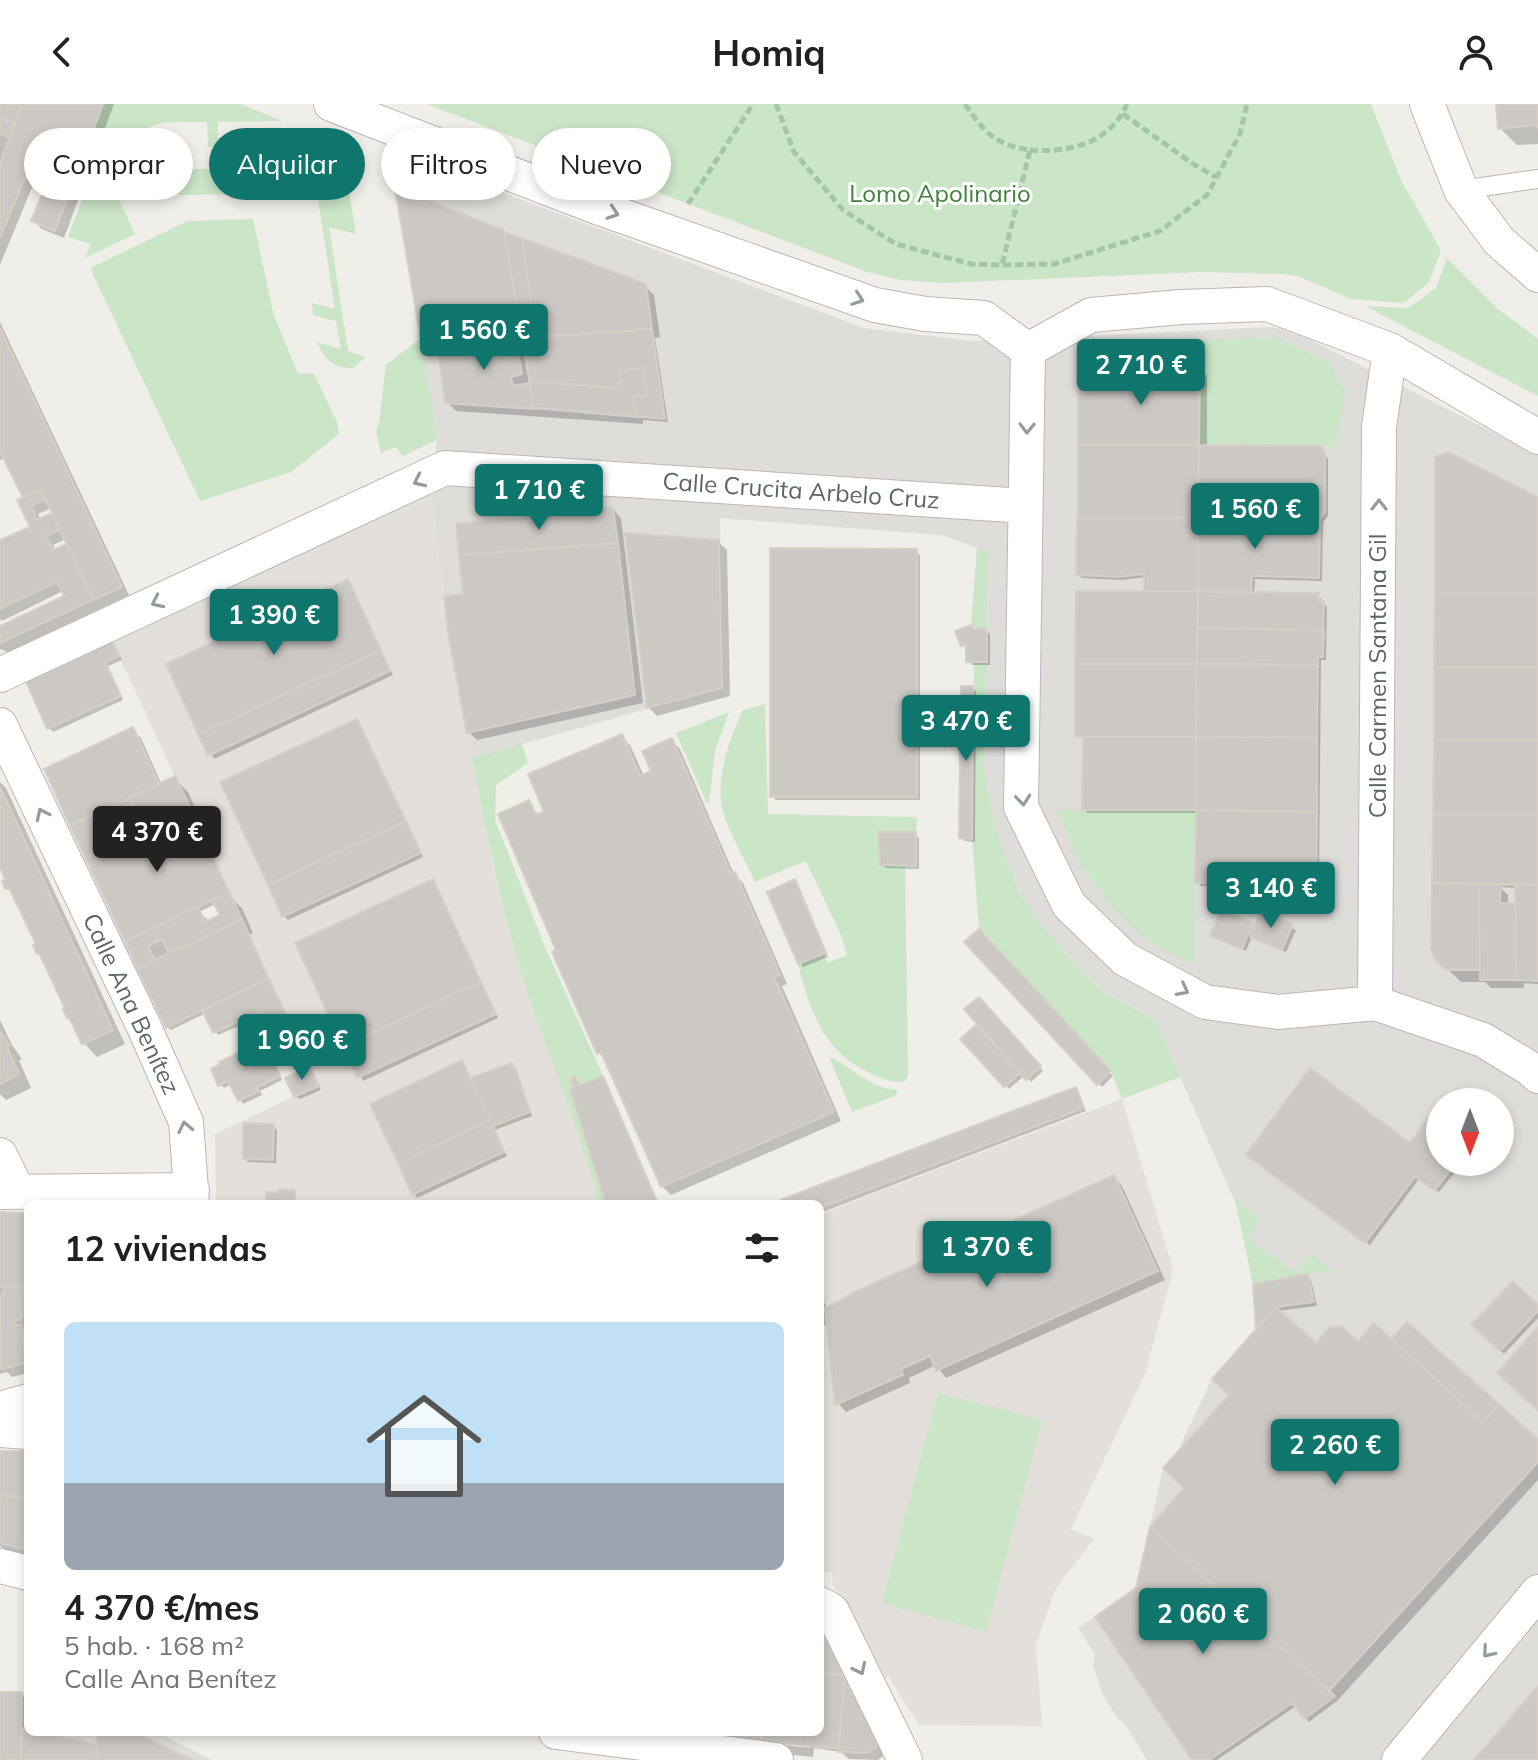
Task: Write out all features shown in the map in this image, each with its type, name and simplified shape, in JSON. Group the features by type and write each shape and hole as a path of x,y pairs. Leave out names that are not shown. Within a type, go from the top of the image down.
{"street":[{"path":"331,104 594,206 875,305 925,314 984,318 1028,350"},
{"path":"1427,104 1461,190 1499,241 1538,275"},
{"path":"1028,350 1091,315 1267,304 1390,350 1538,437"},
{"path":"1028,350 1021,807 1069,905 1125,959 1205,1002 1278,1012 1375,1003 1483,1040 1535,1069"},
{"name":"Calle Carmen Santana Gil","path":"1375,1003 1379,427 1390,350"},
{"name":"Calle Crucita Arbelo Cruz","path":"0,675 445,468 1025,506"},
{"name":"Calle Ana Benítez","path":"0,725 186,1122 192,1197"},
{"path":"0,1155 9,1192 192,1197"},
{"path":"0,1409 24,1402"},
{"path":"0,1430 24,1432"},
{"path":"0,1566 24,1572"},
{"path":"1399,1760 1538,1592"},
{"path":"824,1606 832,1611 905,1760"},
{"path":"587,1736 776,1760"}],"lane":[{"path":"1461,190 1538,179"}],"path":[{"path":"687,204 753,104"},
{"path":"776,104 794,152 843,210 896,244 971,264 1002,265 1054,264 1160,231 1207,195 1240,134 1247,104"},
{"path":"965,104 990,136 1008,146 1057,152 1084,145 1102,134 1123,114 1127,104"},
{"path":"1123,114 1216,177"},
{"path":"1002,265 1030,150"}],"shaded area":[{"path":"516,198 864,328 973,341 1273,327 1305,337 1538,455 1538,1760 1147,1760 1102,1694 1093,1664 1095,1654 1078,1628 1136,1588 1163,1468 1176,1454 1212,1379 1256,1330 1253,1284 1236,1204 1155,1020 1104,991 1069,957 1039,923 1018,890 1005,857 995,828 984,767 989,552 941,535 720,518 722,688 472,758 449,639 431,492 437,440 397,200 516,200"},
{"path":"431,492 449,639 495,876 516,956 584,1148 598,1200 216,1200 215,1134 318,1085 112,641"},
{"path":"1122,1099 1173,1270 1145,1374 1071,1529 1094,1539 1055,1590 1036,1645 1042,1726 919,1725 889,1677 886,1678 833,1585 832,1573 824,1572 824,1212"},
{"path":"0,1692 24,1693 24,1736 164,1736 212,1760 0,1760"}],"green space":[{"path":"103,104 240,104 283,121 218,122 218,128 209,128 209,147 207,122 166,123 149,128 94,128"},
{"name":"Lomo Apolinario","path":"427,104 1371,104 1401,180 1441,250 1429,282 1404,303 1351,299 1298,276 1282,274 1202,272 943,283 901,280 867,272 671,197 671,128 532,128 532,144 516,138 516,128 490,128"},
{"path":"193,169 209,169 209,195 193,195"},
{"path":"82,200 119,200 135,234 85,258 91,244 68,237"},
{"path":"318,200 350,200 356,234 329,227 348,351 366,357 353,368 330,362 317,342 341,349 336,321 313,315 312,303 335,309"},
{"path":"253,219 274,316 298,373 314,374 337,422 339,434 291,472 200,501 90,268 188,221"},
{"path":"1447,258 1498,309 1538,339 1538,396 1365,306 1408,308 1436,288"},
{"path":"1275,337 1328,362 1345,390 1337,447 1199,445 1200,340"},
{"path":"421,338 437,440 402,456 396,447 381,453 376,432 386,365"},
{"path":"977,548 989,552 987,629 972,629 971,625"},
{"path":"974,662 987,662 984,767 995,828 1018,890 1039,923 1103,991 1155,1020 1180,1077 1122,1099 1111,1071 979,929 972,839"},
{"path":"765,704 768,814 917,817 916,832 879,833 880,865 905,865 908,1076 904,1082 886,1080 852,1063 829,1040 813,1013 798,964 823,954 828,963 847,955 841,935 806,861 755,882 728,825 722,807 721,782 729,745 743,710"},
{"path":"729,712 715,751 709,803 676,733"},
{"path":"522,744 528,763 496,785 495,820 545,947 603,1076 579,1086 575,1077 571,1079 575,1087 570,1090 605,1200 598,1200 516,955 497,882 472,758"},
{"path":"1057,810 1196,810 1195,965 1158,947 1111,905 1080,864"},
{"path":"829,1057 879,1086 898,1090 895,1096 852,1112"},
{"path":"1235,1199 1261,1219 1248,1239 1296,1273 1310,1254 1342,1279 1322,1271 1253,1284"},
{"path":"938,1393 1042,1420 986,1632 882,1603"}],"building":[{"path":"0,104 22,104 15,123 0,117"},
{"path":"22,104 103,104 94,128 24,128 24,180 0,237 0,164"},
{"path":"1496,104 1538,104 1538,128 1535,125 1498,129"},
{"path":"0,117 15,123 10,138 0,134"},
{"path":"40,200 67,200 55,231 31,221"},
{"path":"397,200 426,200 504,230 521,330 422,346"},
{"path":"504,232 646,284 652,329 522,338"},
{"path":"522,238 646,284 652,329 536,337"},
{"path":"0,328 122,587 93,600 41,490 23,498 0,451"},
{"path":"652,329 665,419 534,408 522,338"},
{"path":"514,331 522,374 511,377 513,386 530,383 534,409 445,403 437,344"},
{"path":"1200,365 1199,445 1078,445 1078,391 1098,370"},
{"path":"643,368 647,395 633,397 636,417 534,408 529,381 616,388 617,383 622,382 620,371"},
{"path":"1078,445 1199,445 1198,518 1078,518"},
{"path":"1199,445 1321,446 1325,453 1325,512 1320,519 1198,518"},
{"path":"1449,452 1538,497 1538,594 1435,594 1435,457"},
{"path":"41,490 46,499 31,506 37,520 52,513 60,529 46,536 53,550 67,544 93,600 0,643 0,626 64,596 57,582 0,609 0,540 30,527 17,500"},
{"path":"613,507 618,543 459,555 456,524"},
{"path":"1077,518 1198,518 1198,591 1144,591 1144,574 1117,577 1076,575"},
{"path":"1198,518 1320,519 1319,578 1252,576 1251,593 1198,591"},
{"path":"625,533 719,540 722,688 647,708"},
{"path":"618,543 635,695 467,733 444,596 463,594 459,555"},
{"path":"770,548 917,549 917,797 770,797"},
{"path":"348,579 381,650 198,734 166,664"},
{"path":"1076,591 1198,591 1197,664 1075,664"},
{"path":"1198,591 1319,593 1319,601 1324,601 1323,630 1197,628"},
{"path":"1435,594 1538,594 1538,667 1434,667"},
{"path":"971,625 972,629 987,629 987,662 966,662 966,645 961,646 955,631"},
{"path":"1197,628 1324,630 1323,657 1318,657 1318,665 1197,664"},
{"path":"107,631 119,656 105,662 121,696 47,729 24,677"},
{"path":"381,650 390,671 208,756 198,734"},
{"path":"1075,664 1197,664 1196,737 1075,737"},
{"path":"1197,664 1318,665 1317,738 1196,737"},
{"path":"1434,667 1538,667 1538,740 1434,740"},
{"path":"961,686 973,686 972,839 959,838"},
{"path":"357,719 406,821 268,885 220,782"},
{"path":"133,727 159,784 129,798 135,812 123,818 116,805 70,826 44,769"},
{"path":"622,734 640,776 651,771 642,751 672,738 731,874 735,872 780,975 774,977 834,1112 661,1187 552,952 556,950 498,814 529,800 536,815 544,812 528,774"},
{"path":"1083,737 1196,737 1196,810 1082,810"},
{"path":"1196,737 1317,738 1317,812 1196,810"},
{"path":"1434,740 1538,740 1538,814 1433,814"},
{"path":"175,776 190,807 85,857 70,826"},
{"path":"0,787 113,1030 82,1045 37,954 33,945 36,944 9,888 5,889 2,881 5,879 0,867"},
{"path":"190,807 229,892 125,942 85,857"},
{"path":"1196,810 1317,812 1316,884 1195,883"},
{"path":"1433,814 1538,814 1538,885 1432,883"},
{"path":"406,821 421,853 282,917 268,885"},
{"path":"879,832 916,832 916,866 880,865"},
{"path":"433,879 481,982 343,1046 295,943"},
{"path":"795,879 826,953 798,964 767,892"},
{"path":"1432,883 1479,884 1480,970 1446,970 1435,960 1431,948"},
{"path":"1479,884 1501,885 1500,903 1515,903 1516,980 1480,980"},
{"path":"1515,885 1538,885 1538,981 1516,980"},
{"path":"229,892 242,919 169,953 162,939 148,946 155,960 137,968 125,942 198,907 205,922 220,915 212,900"},
{"path":"1221,909 1253,923 1242,949 1210,936"},
{"path":"1260,911 1293,924 1282,950 1250,937"},
{"path":"242,919 268,978 166,1028 137,968"},
{"path":"979,929 1111,1071 1097,1085 964,942"},
{"path":"268,978 286,1014 265,1023 260,1012 213,1033 202,1010"},
{"path":"481,982 496,1014 357,1078 343,1046"},
{"path":"979,997 1041,1066 1026,1080 964,1009"},
{"path":"976,1025 1020,1073 1004,1087 960,1039"},
{"path":"0,1032 10,1045 7,1047 19,1074 0,1084"},
{"path":"263,1041 280,1076 238,1101 228,1081 218,1086 211,1069"},
{"path":"462,1060 490,1120 398,1163 370,1104"},
{"path":"512,1063 530,1112 493,1126 504,1152 412,1195 398,1163 490,1120 470,1078"},
{"path":"310,1067 319,1086 294,1097 285,1078"},
{"path":"1310,1068 1410,1143 1426,1120 1426,1176 1446,1176 1435,1190 1415,1177 1365,1243 1246,1155"},
{"path":"575,1076 579,1086 603,1076 656,1200 605,1200 570,1089 575,1087 571,1079"},
{"path":"1076,1087 1084,1108 824,1206 824,1200 780,1200"},
{"path":"243,1123 274,1124 273,1160 243,1159"},
{"path":"1114,1175 1158,1271 936,1371 930,1356 901,1369 903,1375 835,1405 825,1308"},
{"path":"278,1189 295,1190 295,1200 266,1200 266,1192 278,1192"},
{"path":"0,1212 24,1213 24,1286 0,1287"},
{"path":"1308,1274 1314,1302 1276,1307 1256,1329 1253,1284"},
{"path":"1513,1281 1538,1305 1538,1311 1500,1351 1471,1325"},
{"path":"18,1286 24,1286 24,1316 21,1316"},
{"path":"18,1286 21,1320 15,1320 15,1325 22,1325 24,1363 1,1369 0,1294 4,1294 3,1287"},
{"path":"1276,1307 1316,1343 1330,1327 1341,1326 1358,1341 1374,1323 1483,1422 1499,1404 1538,1439 1538,1462 1329,1691 1150,1527 1184,1488 1163,1468 1229,1395 1212,1379"},
{"path":"1407,1322 1499,1404 1483,1422 1391,1339"},
{"path":"1538,1328 1538,1411 1497,1373"},
{"path":"0,1451 24,1451 24,1498 0,1495"},
{"path":"0,1495 24,1498 23,1549 0,1543"},
{"path":"1150,1527 1335,1696 1304,1719 1292,1703 1209,1760 1192,1760 1095,1617 1136,1588"},
{"path":"824,1636 847,1675 824,1673"},
{"path":"824,1673 845,1675 839,1749 800,1745 801,1736 824,1736"},
{"path":"845,1675 878,1731 876,1747 868,1753 838,1752"},
{"path":"1538,1686 1538,1760 1474,1760"},
{"path":"0,1692 22,1692 21,1760 0,1760"},
{"path":"22,1728 24,1736 58,1736 97,1745 96,1760 21,1760"},
{"path":"97,1736 142,1736 192,1760 96,1760"},
{"path":"761,1736 761,1741 723,1737"},
{"path":"761,1736 801,1736 800,1745 761,1741"}]}
